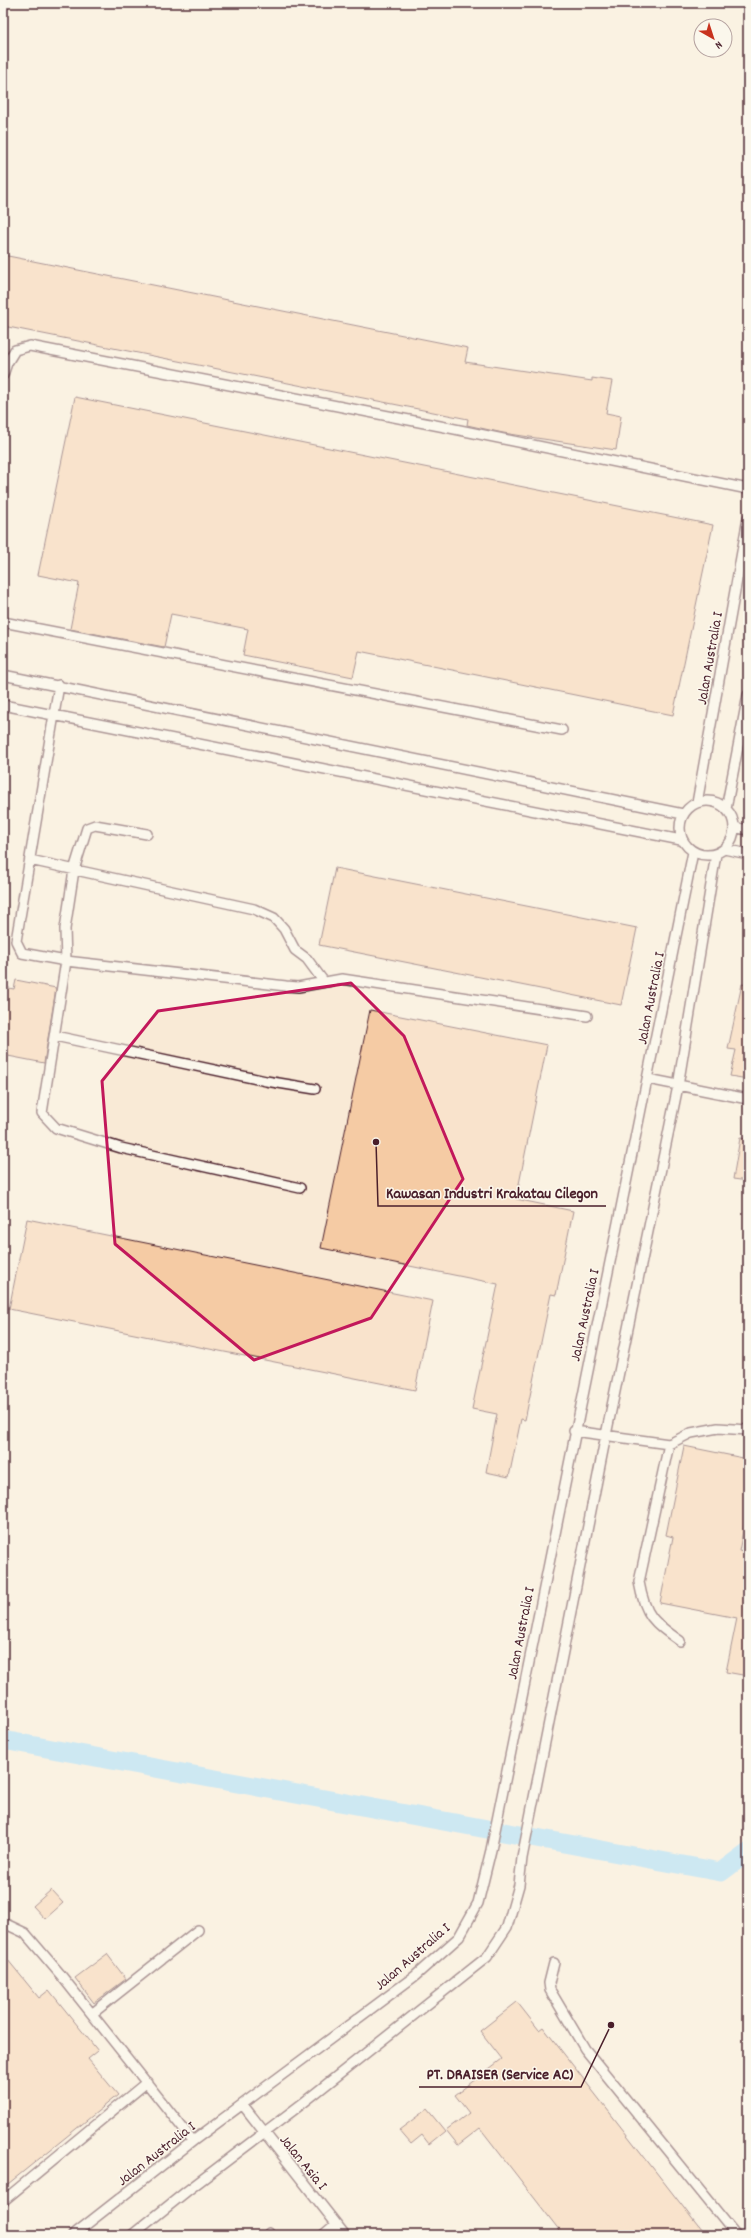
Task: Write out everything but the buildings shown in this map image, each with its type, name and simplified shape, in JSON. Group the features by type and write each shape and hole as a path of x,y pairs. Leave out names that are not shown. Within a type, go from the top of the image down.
{"lane":[{"path":"3,374 6,363 15,350 30,346 414,421 748,489"},
{"name":"Jalan Australia I","path":"697,802 748,518"},
{"path":"3,622 562,730"},
{"path":"3,674 683,814"},
{"path":"60,685 16,941 18,948 22,953 66,961 286,986 298,987 342,980 587,1016"},
{"path":"726,809 748,695"},
{"path":"3,705 681,840"},
{"path":"132,2235 187,2191 264,2134 487,1956 507,1927 520,1885 522,1858 606,1435 678,1086 720,852 732,839 734,827 732,817 726,809 713,801 697,802 683,814 679,826 681,840 692,852 704,856 720,852 748,854"},
{"path":"147,834 95,825 87,828 74,870 65,929 66,961 42,1113 56,1128 121,1148 300,1188"},
{"path":"734,827 748,830"},
{"name":"Jalan Australia I","path":"73,2235 193,2141 415,1976 459,1937 478,1903 491,1850 574,1431 648,1079 692,852"},
{"path":"30,860 254,909 274,918 284,929 295,950 307,959 324,982"},
{"path":"55,1036 266,1081 315,1089"},
{"path":"648,1079 748,1099"},
{"path":"574,1431 669,1444 691,1433 718,1428 748,1430"},
{"path":"669,1444 639,1582 643,1604 656,1624 680,1641"},
{"path":"3,1927 8,1925 25,1933 93,2014 179,2121 193,2141"},
{"path":"93,2014 198,1930"},
{"path":"554,1962 549,1983 550,1990 585,2049 736,2235"},
{"path":"3,2201 147,2082"},
{"name":"Jalan Asia I","path":"243,2105 264,2134 345,2235"},
{"path":"323,2235 336,2224"}],"highlighted area":[{"path":"351,983 404,1036 463,1179 371,1318 254,1360 115,1244 102,1081 158,1011"}],"shaded area":[{"path":"3,3 748,3 748,2235 3,2235"}],"waterway":[{"path":"3,1740 721,1872 748,1852"}],"place":[{"name":"Kawasan Industri Krakatau Cilegon","path":"376,1142"},
{"name":"PT. DRAISER (Service AC)","path":"611,2025"}]}
